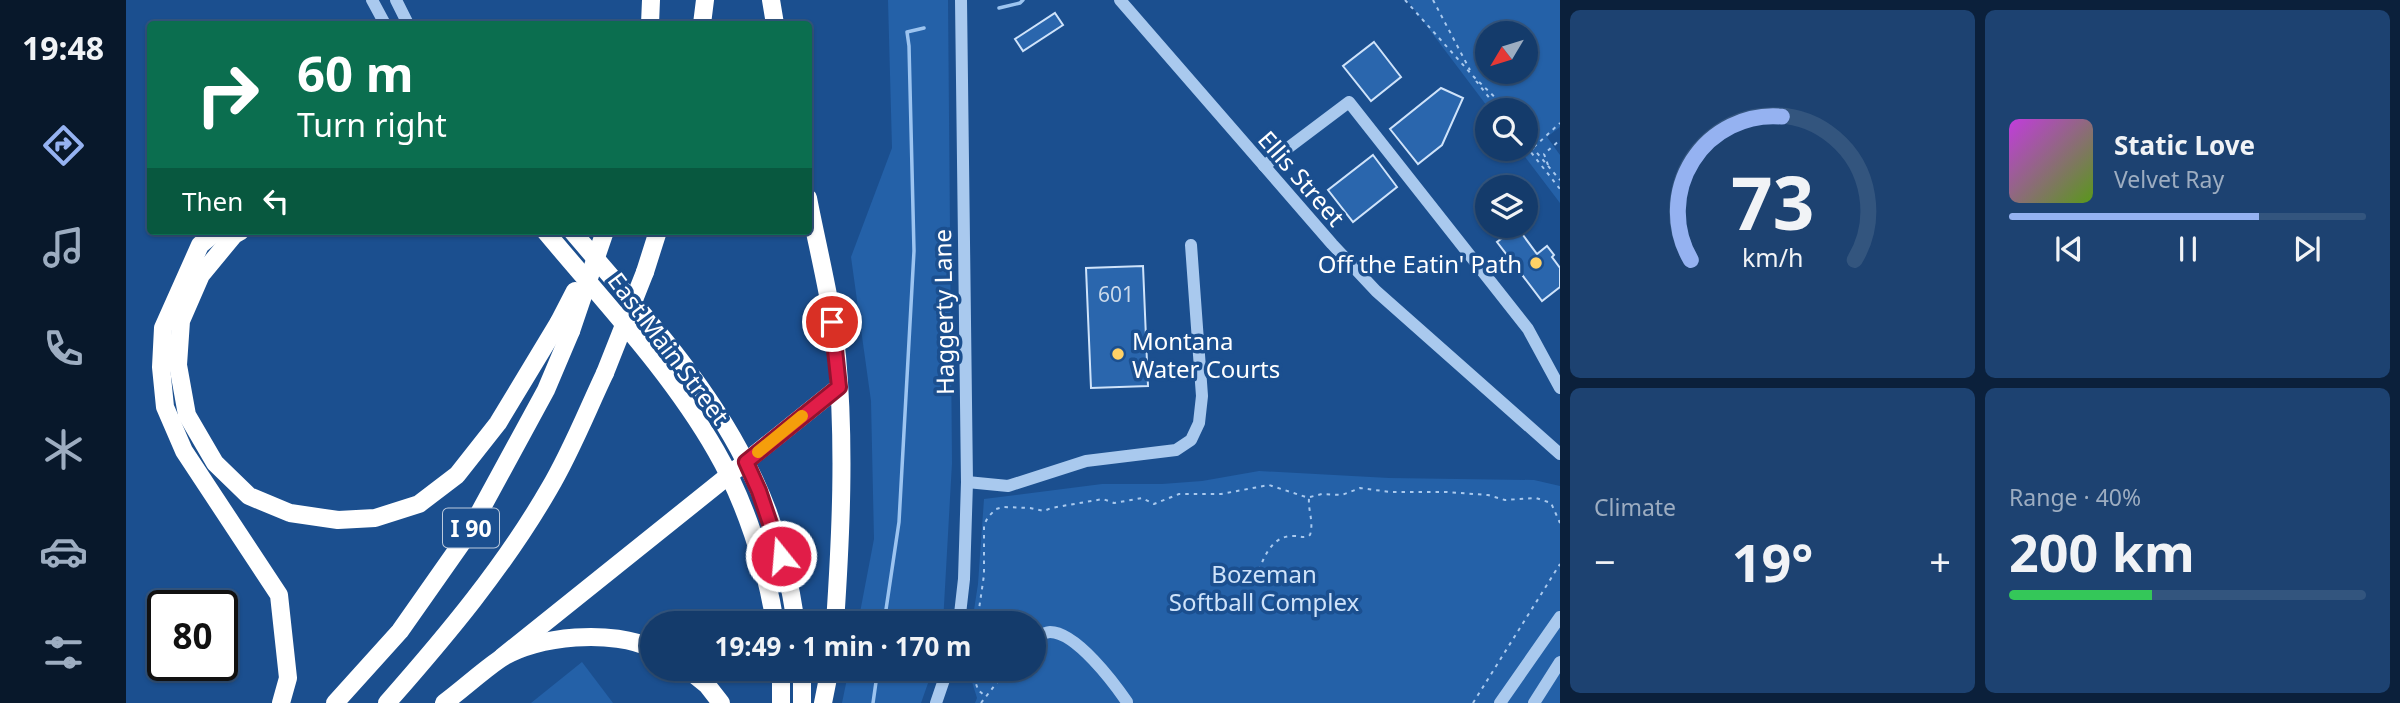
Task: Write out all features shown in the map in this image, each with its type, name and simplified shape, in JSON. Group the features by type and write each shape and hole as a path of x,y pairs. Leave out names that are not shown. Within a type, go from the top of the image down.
{"highway":[{"path":"650,21 651,0"},
{"path":"702,21 705,0"},
{"path":"771,0 774,21"},
{"path":"812,219 832,322 839,387 842,444 836,611"},
{"path":"225,235 200,245 163,328 161,366 165,407 184,451 279,595 288,677 281,703"},
{"path":"231,235 201,275 181,321 178,365 187,415 215,463 249,496 290,513 338,520 375,518 419,504 457,475 498,423 565,326 603,235"},
{"path":"534,235 606,304"},
{"name":"East Main Street","path":"548,235 670,381 715,450 729,475 755,542 773,611"},
{"name":"East Main Street","path":"575,235 686,369 733,439 746,462 775,536 794,611"},
{"name":"I 90","path":"387,703 429,656 495,573 550,488 605,373 646,272 657,235"},
{"name":"I 90","path":"335,703 400,631 466,537 546,390 565,326"},
{"path":"444,703 839,387"},
{"path":"502,657 554,639 576,636 640,643"},
{"path":"702,681 721,703"},
{"path":"781,681 781,703"},
{"path":"802,681 802,703"},
{"path":"823,703 827,681"}],"street":[{"path":"372,0 383,21"},
{"path":"396,0 406,21"},
{"name":"Haggerty Lane","path":"959,611 965,566 967,482 961,0"},
{"name":"Ellis Street","path":"1120,0 1376,291 1560,454"},
{"path":"1264,166 1349,102 1528,329 1560,388"},
{"path":"967,482 1008,486 1086,461 1176,450 1191,440 1199,423 1202,396 1191,245"},
{"path":"1500,703 1560,617"},
{"path":"1046,633 1051,632 1069,639 1093,661 1127,702"},
{"path":"1534,703 1560,662"},
{"path":"936,703 944,681"}],"path":[{"path":"1405,0 1496,98"},
{"path":"1433,0 1473,76 1490,98"},
{"path":"1538,143 1560,123"},
{"path":"1548,166 1544,154 1560,140"},
{"path":"1538,154 1560,180"},
{"path":"1538,161 1560,189"},
{"path":"979,611 984,575 984,525 996,509 1030,508 1044,511 1103,499 1114,503 1142,498 1154,504 1179,494 1221,494 1269,485 1309,498 1322,494 1342,495 1360,488 1390,492 1488,495 1505,500 1536,498 1552,503 1560,523"},
{"path":"1255,581 1269,548 1280,538 1305,538 1310,535 1313,526 1308,510 1309,498"},
{"path":"1473,703 1560,564"},
{"path":"975,681 978,690 986,696"},
{"path":"981,703 998,681"}],"green space":[{"path":"888,0 948,0 952,463 944,611 860,611 874,539 871,401 851,257 892,148"},
{"path":"1407,0 1560,0 1560,127 1547,137 1560,155 1560,203 1528,161 1538,161 1538,98 1481,98"},
{"name":"Bozeman Softball Complex","path":"1259,471 1389,478 1534,480 1560,486 1560,703 975,703 977,698 972,681 1046,681 1046,611 974,611 984,499 1102,484 1202,481"},
{"path":"582,662 613,703 531,703"},
{"path":"846,681 929,681 921,703 842,703"}],"building":[{"path":"1055,13 1063,25 1023,51 1015,39"},
{"path":"1374,42 1401,77 1371,101 1343,66"},
{"path":"1441,88 1463,98 1442,145 1418,164 1390,129"},
{"path":"1373,155 1397,187 1353,222 1328,190"},
{"path":"1502,238 1525,238 1537,254 1547,246 1560,268 1560,287 1542,301 1497,242"},
{"path":"1143,266 1148,386 1091,388 1086,268"}],"waterway":[{"path":"999,8 1023,0"},
{"path":"886,611 899,522 914,251 907,32 924,28"},
{"path":"873,703 876,681"}],"slow traffic":[{"path":"758,452 802,416"}],"place":[{"name":"Off the Eatin' Path","path":"1536,263"},
{"name":"Montana Water Courts","path":"1118,354"}],"route":[{"path":"781,556 746,462 839,387 832,322"}]}
